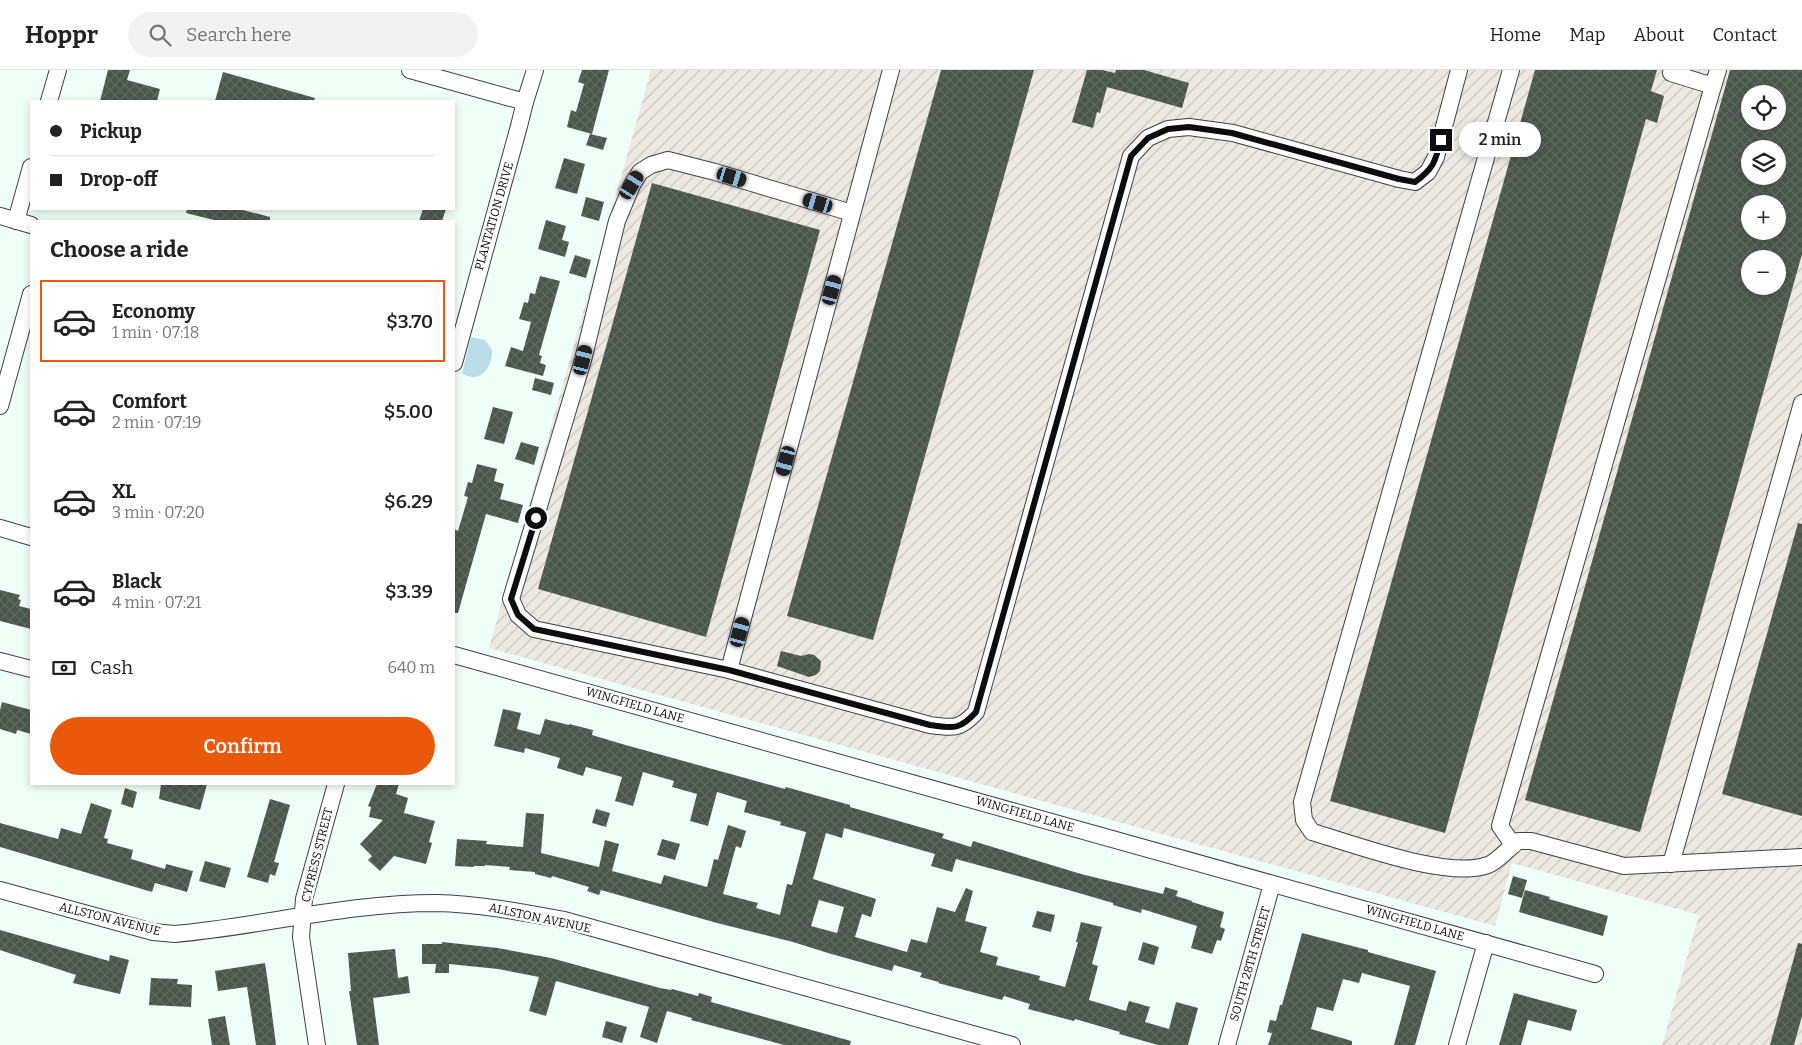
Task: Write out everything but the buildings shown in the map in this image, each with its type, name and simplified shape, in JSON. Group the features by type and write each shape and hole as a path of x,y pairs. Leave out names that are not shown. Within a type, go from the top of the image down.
{"street":[{"path":"49,100 58,70"},
{"path":"410,70 524,102"},
{"name":"PLANTATION DRIVE","path":"455,359 520,126 524,102 535,70"},
{"path":"729,670 891,70"},
{"path":"852,213 668,160 651,165 640,172 632,185 617,221 583,360 511,599 518,615 534,629 729,670 930,725 952,728 967,722 976,712 1131,156 1148,138 1168,129 1189,127 1232,133 1415,182 1428,172 1436,157 1459,70"},
{"path":"1511,70 1302,802 1304,820 1312,832 1421,864 1462,869 1489,865 1518,841 1531,841 1624,866 1802,857"},
{"path":"1672,70 1671,73 1713,86"},
{"path":"1513,845 1500,826 1718,70"},
{"path":"16,221 30,170"},
{"path":"0,406 30,298"},
{"path":"1671,864 1802,403"},
{"path":"0,528 30,536"},
{"name":"WINGFIELD LANE","path":"455,655 1595,974"},
{"path":"0,660 30,669"},
{"name":"CYPRESS STREET","path":"317,1045 301,937 304,898 336,785"},
{"name":"SOUTH 28TH STREET","path":"1227,1045 1272,884"},
{"name":"ALLSTON AVENUE","path":"0,890 153,932 175,934 404,904 467,904 511,909 564,920 1012,1045"},
{"path":"1457,1045 1486,943"}],"shaded area":[{"path":"651,70 1802,70 1802,1045 1662,1045 1699,915 1512,863 1495,926 489,648"},
{"path":"471,337 485,340 492,350 490,363 484,373 474,377 462,373"}],"route":[{"path":"536,518 511,599 518,615 534,629 729,670 930,725 952,728 967,722 976,712 1131,156 1148,138 1168,129 1189,127 1212,129 1415,182 1428,172 1436,157 1441,140"}]}
